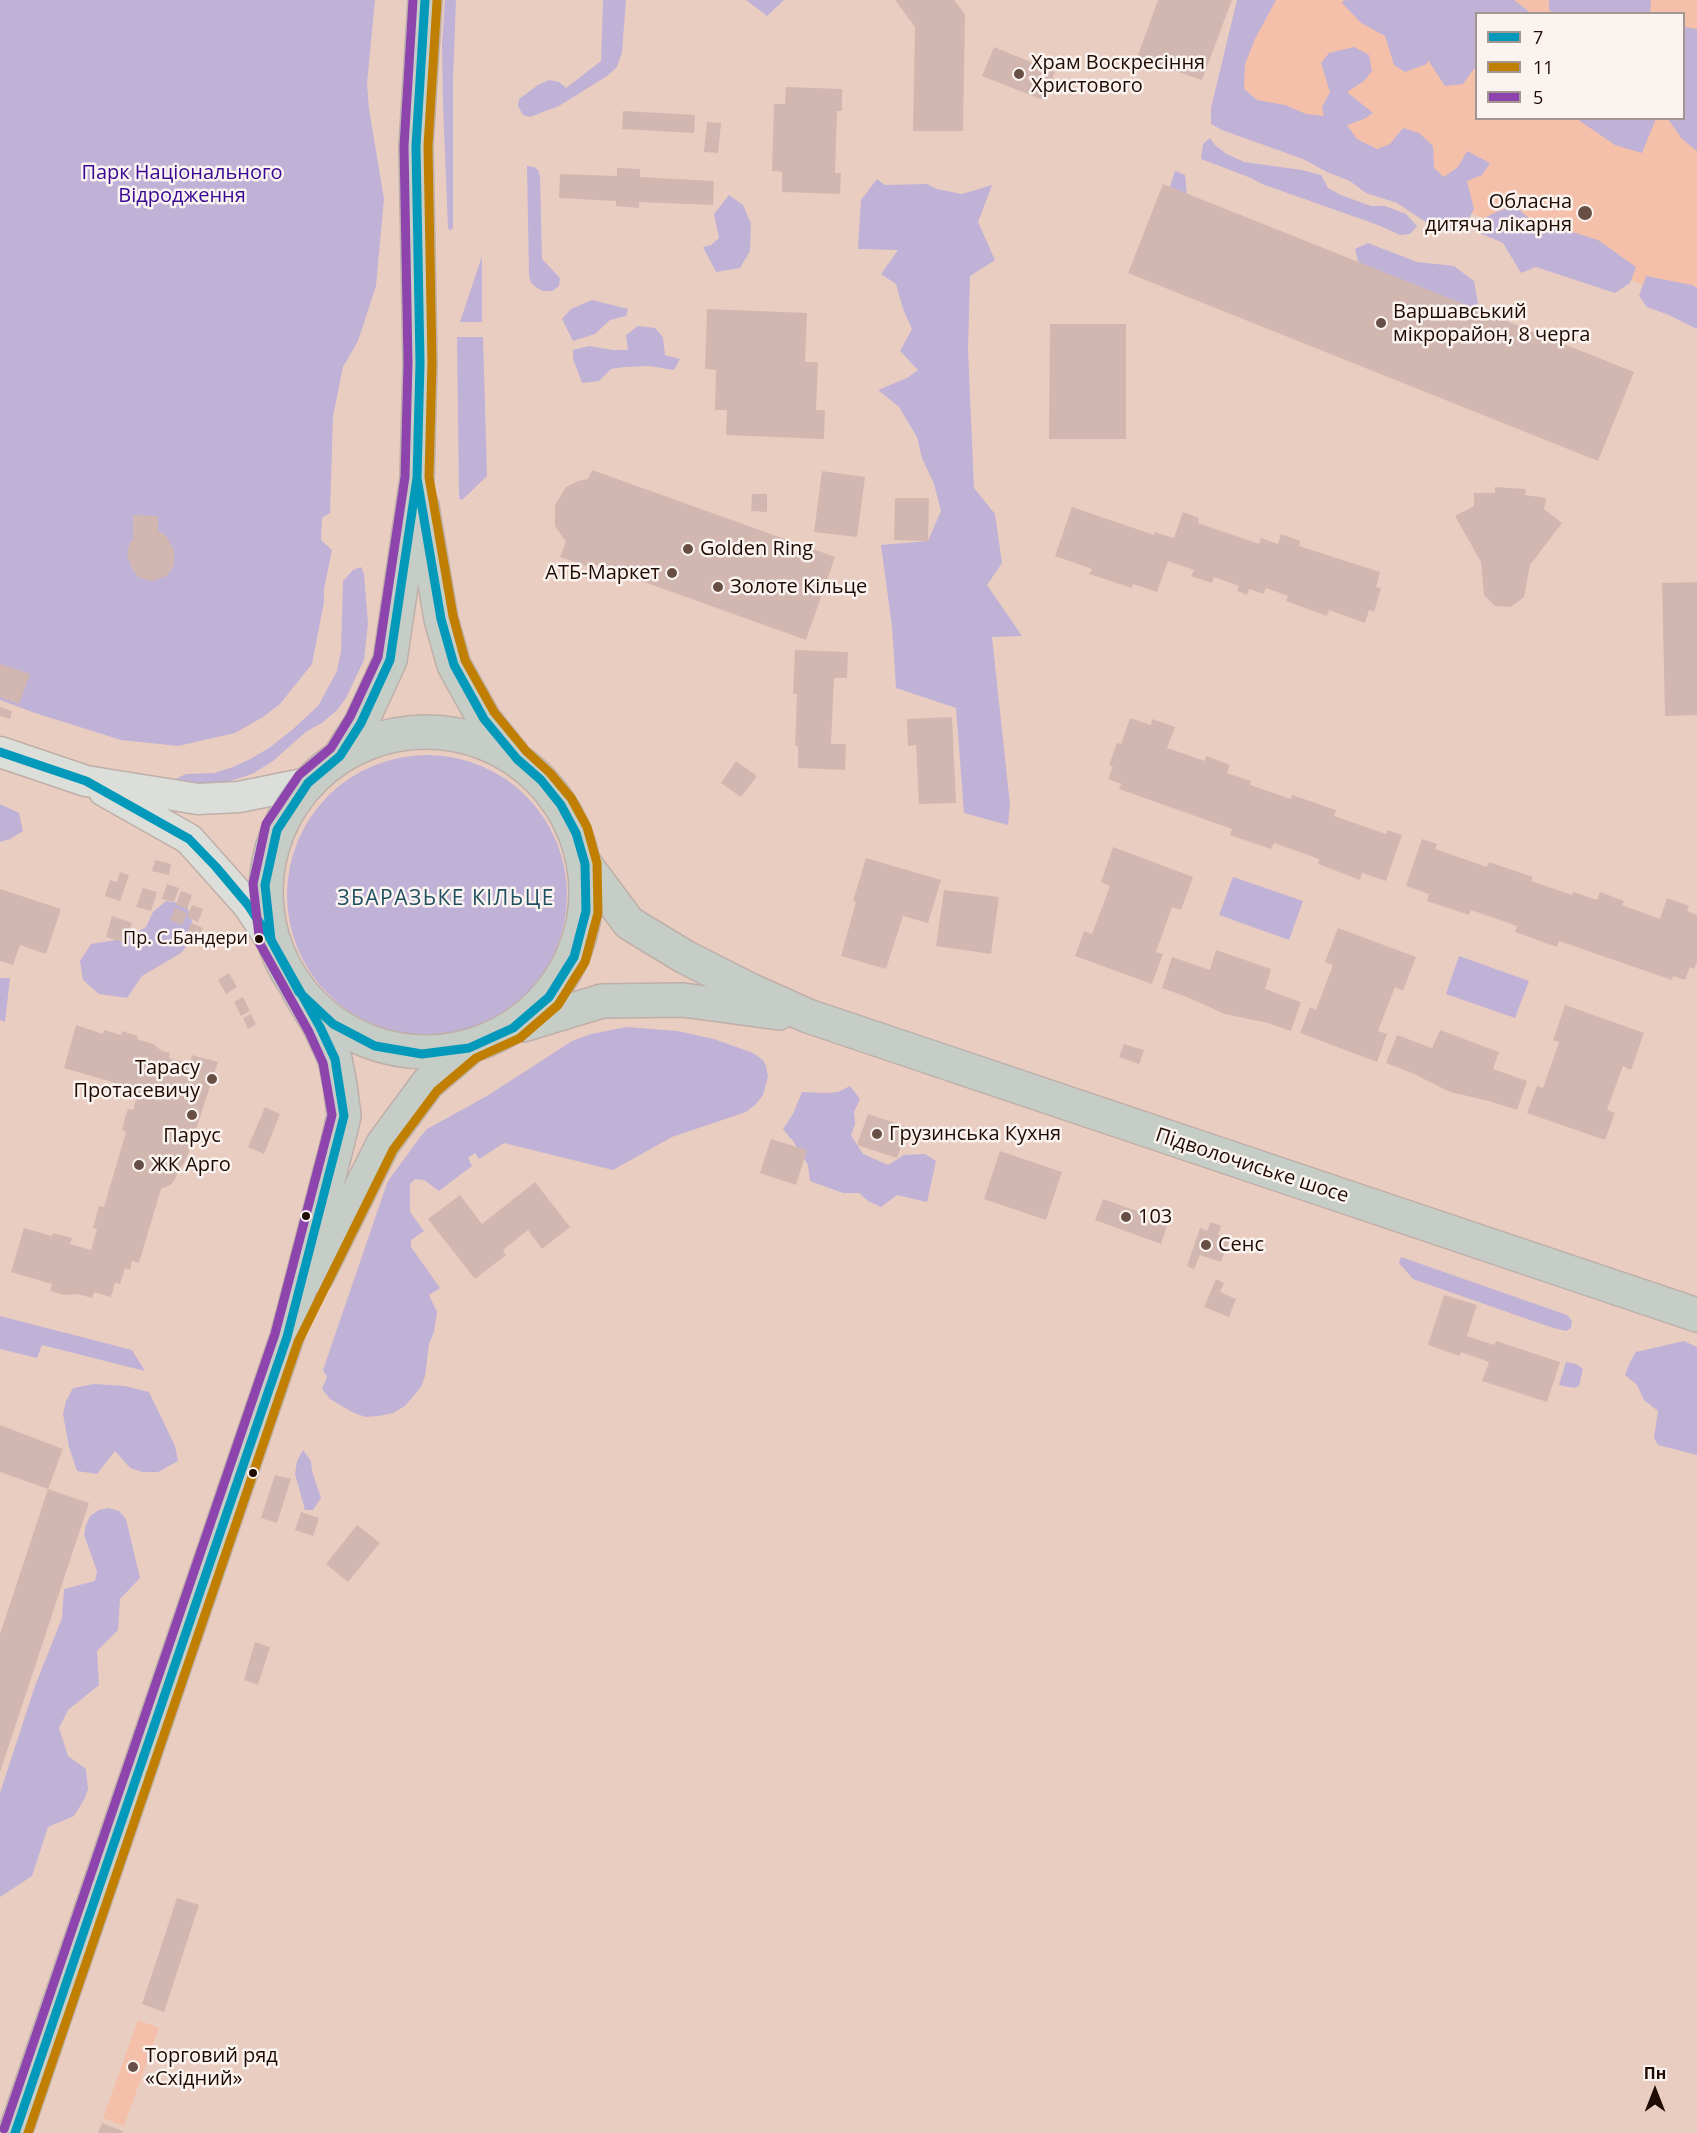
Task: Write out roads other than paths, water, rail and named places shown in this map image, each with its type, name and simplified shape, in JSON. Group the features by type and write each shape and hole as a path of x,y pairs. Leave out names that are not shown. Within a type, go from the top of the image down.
{"highway":[{"path":"340,756 361,723 390,660 417,478 420,363 416,146 424,0"},
{"path":"287,1337 383,1144 428,1083 469,1048 513,1028 549,997 574,957 586,911 585,864 576,833 561,805 541,780 517,759 484,719 454,665 441,619 417,478"},
{"path":"15,2133 287,1337 344,1116 335,1059 272,940 265,885 277,830 308,783 340,756 374,740 410,732 447,733 484,742 517,759"},
{"name":"Підволочиське шосе","path":"585,864 629,923 686,957 750,990 808,1016 1697,1315"},
{"path":"299,992 333,1024 375,1046 422,1054 469,1048"},
{"name":"Підволочиське шосе","path":"513,1028 602,1001 683,1000 808,1016"}],"main road":[{"path":"0,752 86,781 198,799 239,797 308,783"},
{"path":"86,781 189,839 248,905 272,940"}],"place":[{"name":"Храм Воскресіння Христового","path":"1019,74"},
{"name":"Обласна дитяча лікарня","path":"1585,213"},
{"name":"Варшавський мікрорайон, 8 черга","path":"1381,323"},
{"name":"Golden Ring","path":"688,549"},
{"name":"АТБ-Маркет","path":"672,573"},
{"name":"Золоте Кільце","path":"718,587"},
{"name":"Пр. С.Бандери","path":"259,939"},
{"name":"Тарасу Протасевичу","path":"212,1079"},
{"name":"Парус","path":"192,1115"},
{"name":"Грузинська Кухня","path":"877,1134"},
{"name":"ЖК Арго","path":"139,1165"},
{"name":"103","path":"1126,1217"},
{"name":"Сенс","path":"1206,1245"},
{"name":"Торговий ряд «Східний»","path":"133,2067"}],"district":[{"name":"ЗБАРАЗЬКЕ КІЛЬЦЕ","path":"446,899"}],"park label":[{"name":"Парк Національного Відродження","path":"182,184"}]}
